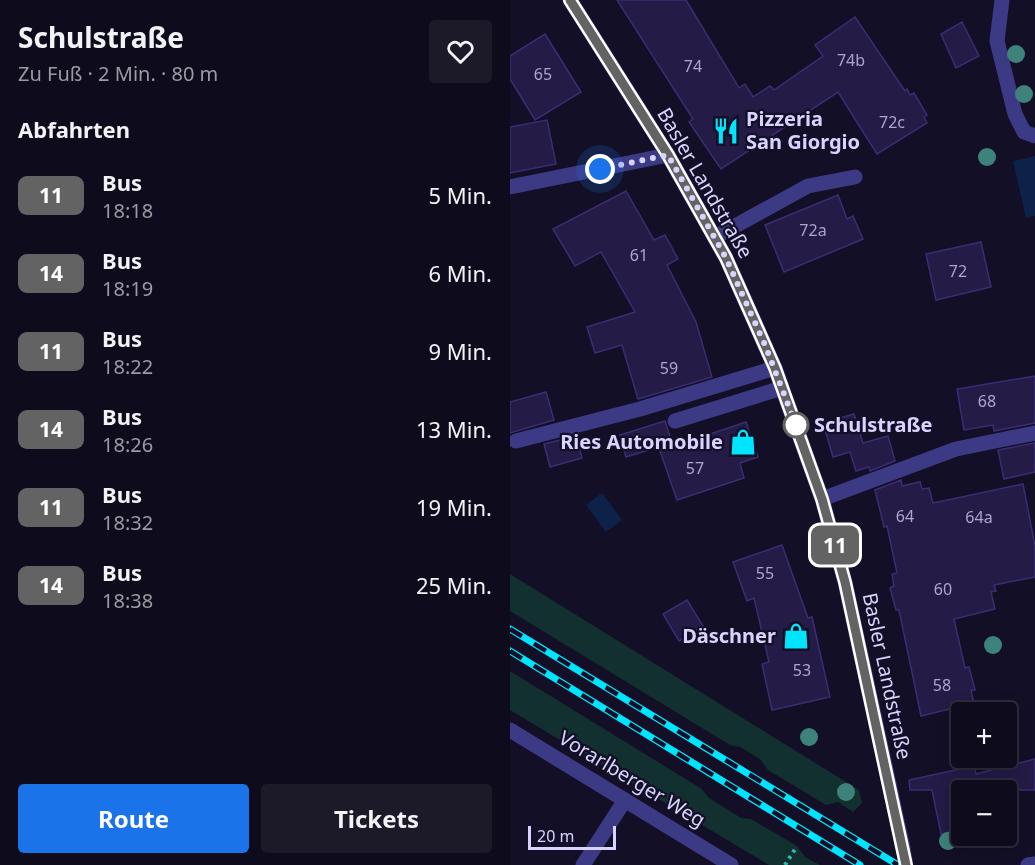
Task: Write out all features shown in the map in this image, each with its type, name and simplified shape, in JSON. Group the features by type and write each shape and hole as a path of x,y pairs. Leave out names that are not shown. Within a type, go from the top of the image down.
{"street":[{"name":"Basler Landstraße","path":"570,0 668,155 715,237 775,368 822,499 845,582 903,848"},
{"path":"1002,0 997,41 1002,62 1016,114 1024,132 1035,136"},
{"path":"510,187 668,155"},
{"path":"715,237 808,186 855,177"},
{"path":"516,441 640,409 775,368"},
{"path":"675,421 782,388"},
{"path":"822,499 956,449 1035,433"},
{"name":"Vorarlberger Weg","path":"510,730 731,865"},
{"path":"583,865 625,800"},
{"path":"1028,865 1035,864"}],"path":[{"path":"785,865 797,846"}],"green space":[{"path":"510,574 859,790 862,803 853,812 838,802 826,805 768,770 760,759 740,747 730,745 510,611"},
{"path":"510,671 702,789 709,798 741,818 751,819 797,846 805,857 820,865 769,865 510,710"}],"water":[{"path":"1035,156 1035,216 1026,218 1013,161"},
{"path":"602,493 622,520 606,532 586,505"}],"building":[{"path":"617,0 686,0 739,88 745,84 753,97 770,86 774,90 823,56 815,45 855,17 905,91 907,89 910,95 914,93 927,115 924,117 927,123 877,154 838,92 721,169 689,122 693,119"},
{"path":"962,22 979,56 956,68 941,34"},
{"path":"545,34 581,92 535,120 510,79 510,56"},
{"path":"547,120 556,164 510,173 510,127"},
{"path":"626,191 654,240 665,235 678,259 667,265 696,322 712,377 638,399 622,345 595,353 587,327 635,312 601,252 575,266 553,229"},
{"path":"838,195 847,219 853,216 863,239 784,272 765,225"},
{"path":"981,242 991,287 936,300 926,254"},
{"path":"1035,376 1035,423 994,431 993,425 964,430 957,389"},
{"path":"546,392 554,420 510,433 510,402"},
{"path":"854,414 863,443 888,436 895,461 870,471 869,467 856,471 850,452 833,457 823,423"},
{"path":"665,421 672,443 626,457 620,435"},
{"path":"746,422 758,457 740,463 744,478 677,500 660,451"},
{"path":"576,436 582,458 550,467 544,444"},
{"path":"1035,443 1035,472 1004,479 998,450"},
{"path":"901,480 902,486 920,482 922,489 929,488 933,503 1023,484 1035,546 1035,577 994,585 996,591 991,592 995,609 954,619 965,668 969,667 975,690 971,690 974,702 951,702 951,709 921,716 899,610 896,610 890,588 894,586 892,574 897,573 887,526 884,527 875,490"},
{"path":"782,545 808,618 812,617 830,697 772,710 762,664 769,662 754,598 747,601 733,562"},
{"path":"687,600 703,626 679,641 663,614"},
{"path":"1035,759 1035,790 1017,790 1017,780 951,780 951,832 941,834 932,790 910,790 909,780 965,768 974,768 976,774 1000,768 1017,768 1017,764"}],"tunnel":[{"path":"903,848 906,865"}],"railway":[{"path":"510,629 898,865"},
{"path":"510,651 860,865"}],"bus line":[{"name":"11","path":"570,0 668,155 726,258 775,368 822,499 845,582 906,865"}],"place":[{"name":"Pizzeria San Giorgio","path":"726,131"},
{"name":"Schulstraße","path":"796,425"},
{"name":"Ries Automobile","path":"743,442"},
{"name":"Däschner","path":"796,636"}],"route":[{"path":"600,169 668,155 726,258 775,368 796,425"}]}
